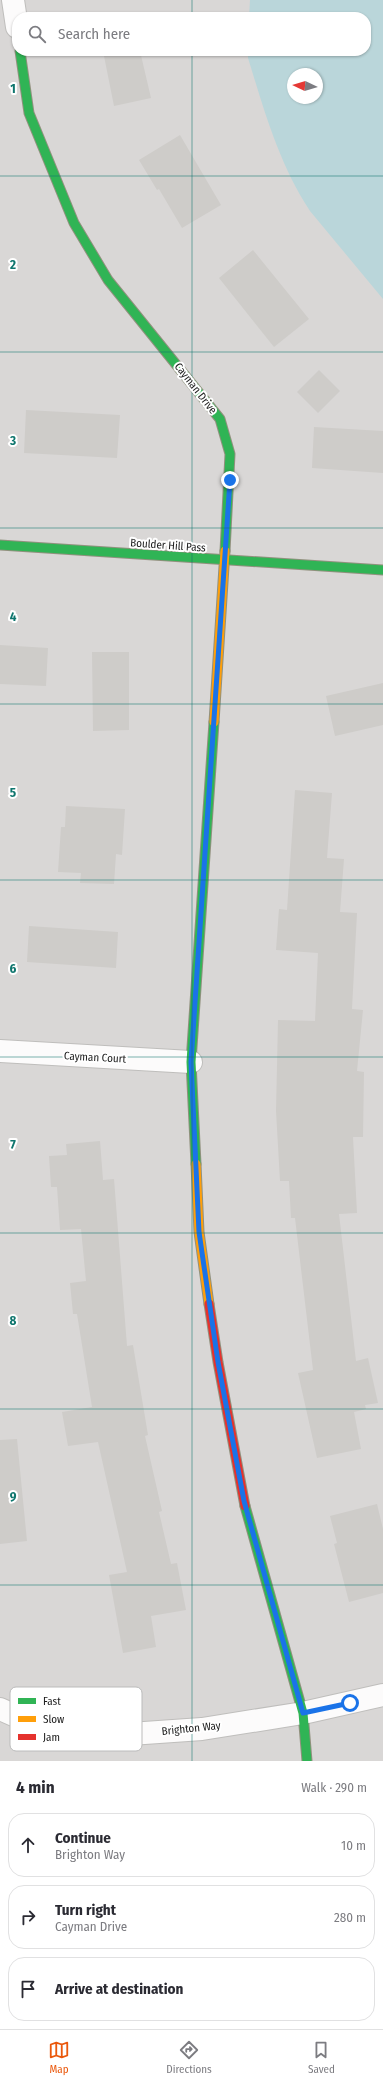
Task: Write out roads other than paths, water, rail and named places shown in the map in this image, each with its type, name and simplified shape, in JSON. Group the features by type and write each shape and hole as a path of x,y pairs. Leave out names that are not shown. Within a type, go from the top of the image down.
{"street":[{"path":"13,0 15,12"},
{"name":"Cayman Drive","path":"21,56 29,113 74,223 108,280 220,419 230,454 225,561 191,1062 199,1232 218,1362 244,1501 303,1713 307,1761"},
{"name":"Boulder Hill Pass","path":"0,545 225,561 383,570"},
{"name":"Cayman Court","path":"0,1051 191,1062"},
{"name":"Brighton Way","path":"142,1733 202,1729 303,1713 383,1695"},
{"name":"Brighton Way","path":"0,1708 10,1713"}],"water":[{"path":"250,0 383,0 383,299 310,211 299,193 281,156 260,97 248,56 371,56 371,12 249,12"}]}
